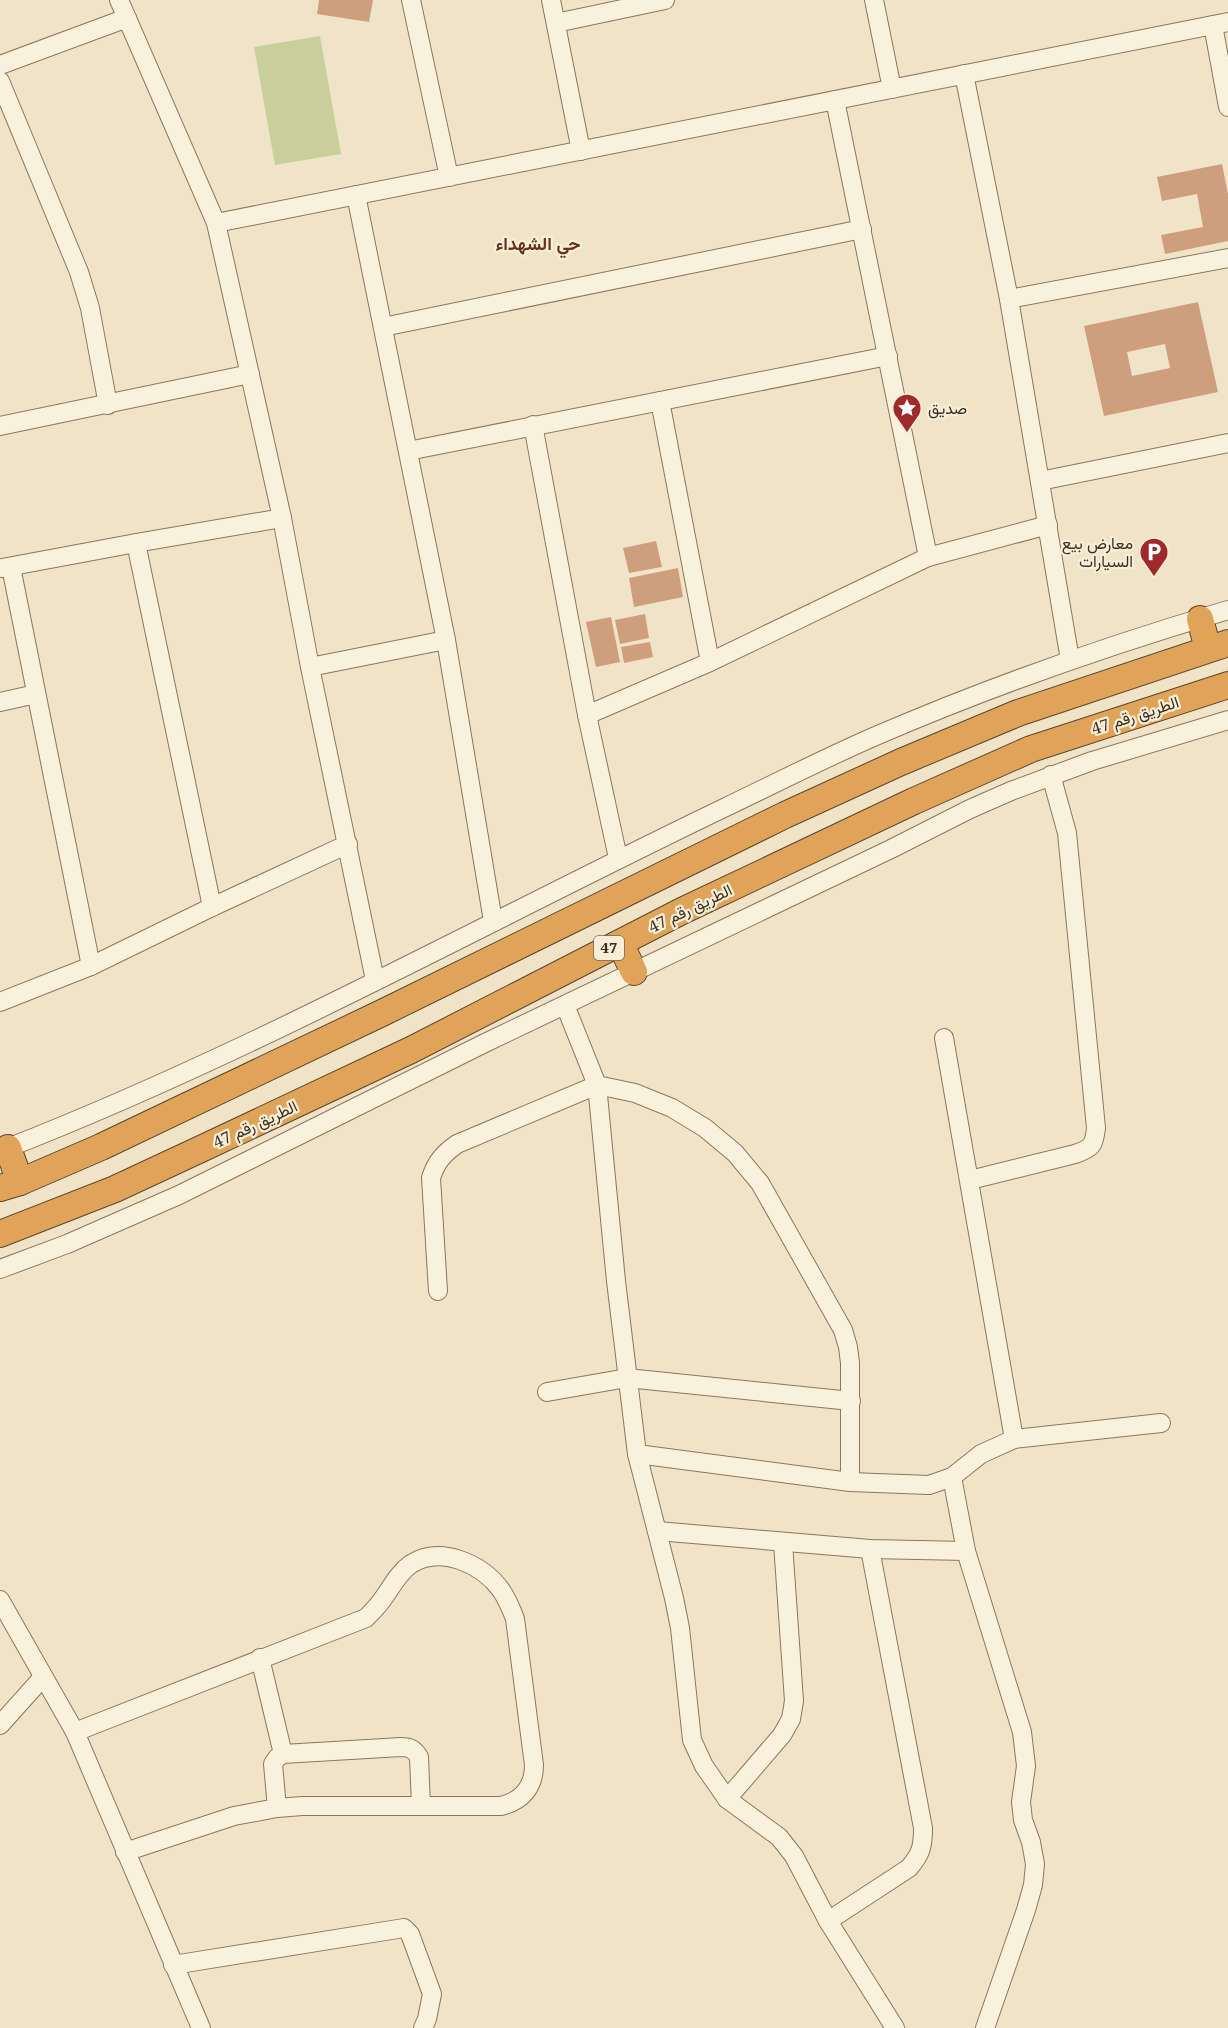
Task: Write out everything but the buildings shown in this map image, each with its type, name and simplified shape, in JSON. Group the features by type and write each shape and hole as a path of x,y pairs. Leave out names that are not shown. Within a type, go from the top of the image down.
{"highway":[{"path":"4,1150 10,1185 101,1147 384,1012 785,815 901,762 1018,713 1218,646 1200,619"},
{"name":"الطريق رقم 47","path":"0,1234 115,1189 214,1143 411,1050 798,855 1031,749 1228,685"},
{"path":"1018,713 1031,749"},
{"path":"620,943 634,972"}],"street":[{"path":"119,0 216,223 282,518 310,667 375,980"},
{"path":"411,0 449,177"},
{"path":"551,0 581,151"},
{"path":"556,23 666,0"},
{"path":"874,0 892,89"},
{"path":"0,65 126,18"},
{"path":"216,223 1221,24 1228,107"},
{"path":"964,74 1009,299 1070,660"},
{"path":"0,81 79,272 90,308 108,405"},
{"path":"835,100 928,557"},
{"path":"356,195 446,640 493,921"},
{"path":"383,327 862,229"},
{"path":"1009,299 1228,258"},
{"path":"408,451 888,356"},
{"path":"0,426 250,374"},
{"path":"660,400 710,662"},
{"path":"533,425 587,715 618,858"},
{"path":"1040,481 1228,443"},
{"path":"91,966 36,694 6,568 282,518"},
{"path":"587,715 710,662 928,557 1048,525"},
{"path":"136,543 212,907"},
{"path":"4,1150 255,1041 618,858 878,735 965,699 1070,660 1228,610"},
{"path":"310,667 446,640"},
{"path":"0,702 36,694"},
{"path":"0,1269 67,1244 179,1195 970,809 1051,776 1228,720"},
{"path":"970,1180 1075,1154 1089,1149 1095,1140 1096,1128 1068,843 1062,812 1051,776"},
{"path":"0,1002 91,966 348,844"},
{"path":"565,1005 597,1085 637,1454 680,1628 692,1740 704,1766 726,1799 779,1837 794,1856 828,1921 895,2028"},
{"path":"944,1038 1014,1439"},
{"path":"438,1291 430,1190 436,1163 444,1153 457,1144 597,1085 635,1093 672,1107 705,1128 727,1146 760,1183 843,1330 850,1363 850,1482"},
{"path":"547,1392 627,1378 851,1401"},
{"path":"637,1454 850,1482 929,1485 952,1477 981,1454 1014,1439 1161,1423"},
{"path":"952,1477 966,1551 1022,1732 1026,1766 1021,1802 1023,1820 1031,1842 1035,1864 1033,1885 1026,1910 985,2028"},
{"path":"657,1531 870,1549 966,1551"},
{"path":"726,1799 782,1736 791,1719 794,1701 783,1543"},
{"path":"828,1921 909,1868 919,1856 923,1842 923,1828 870,1549"},
{"path":"75,1732 260,1658 351,1625 366,1617 380,1603 403,1571 420,1560 431,1557 453,1558 474,1566 492,1580 506,1598 515,1619 534,1765 529,1788 517,1800 501,1806 276,1808 234,1816 125,1852"},
{"path":"0,1600 5,1622 44,1677 75,1732 201,2028"},
{"path":"260,1658 283,1754"},
{"path":"0,1725 44,1677"},
{"path":"276,1808 273,1764 283,1754 409,1747 419,1756 421,1806"},
{"path":"173,1965 404,1928 410,1934 432,1994 423,2028"}],"green space":[{"path":"320,36 341,154 275,165 254,47"}],"place":[{"name":"صديق","path":"907,434"},
{"name":"معارض بيع السيارات","path":"1154,578"}],"district":[{"name":"حي الشهداء","path":"538,244"}]}
